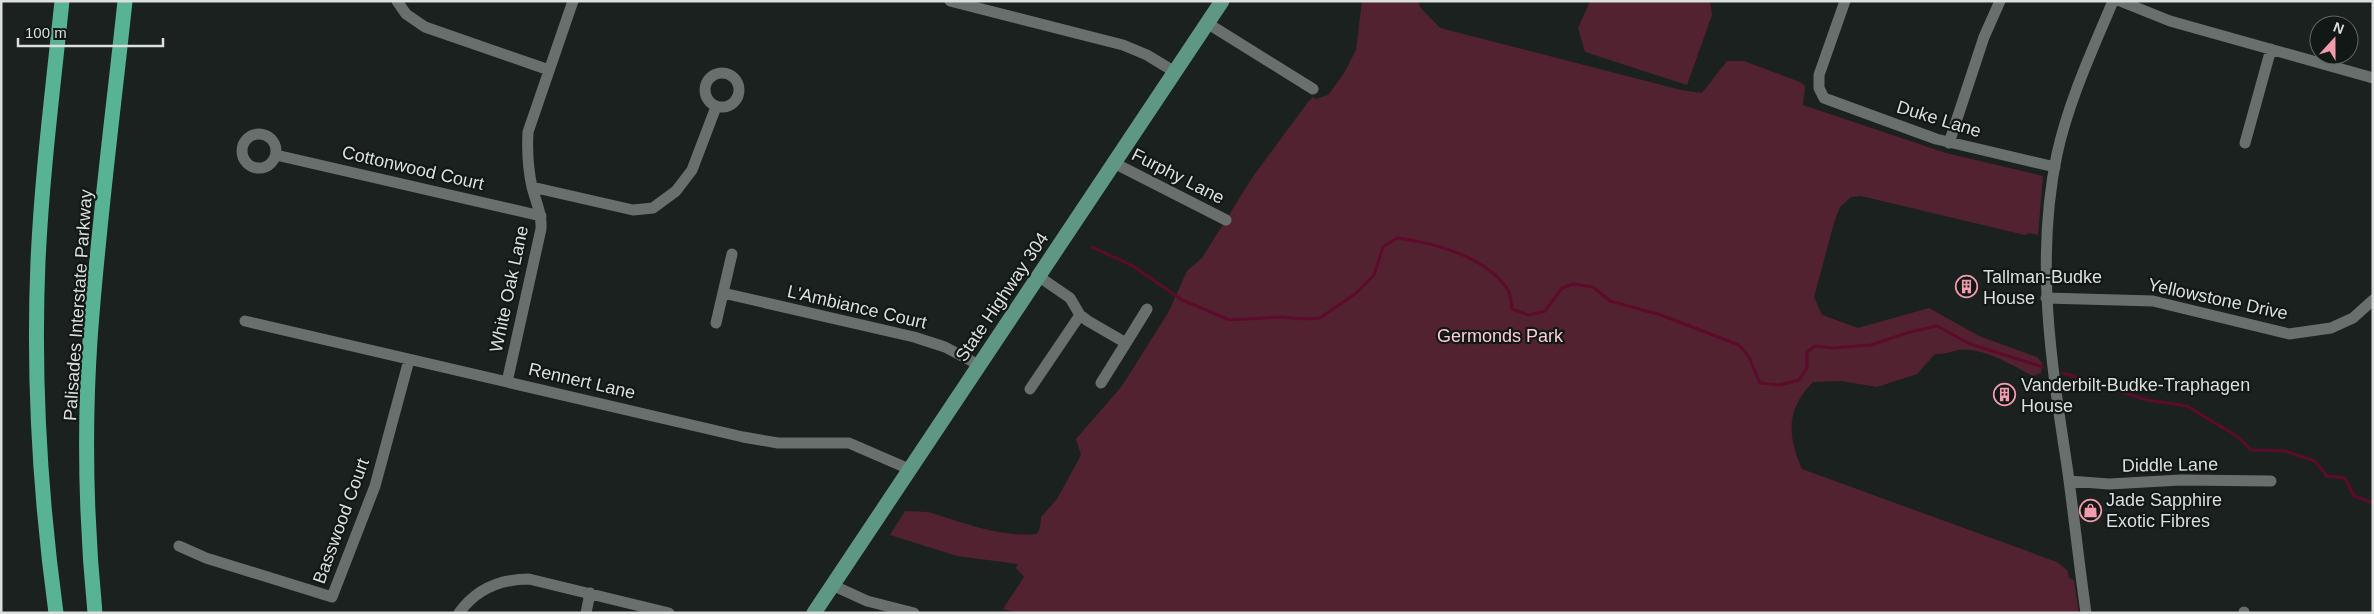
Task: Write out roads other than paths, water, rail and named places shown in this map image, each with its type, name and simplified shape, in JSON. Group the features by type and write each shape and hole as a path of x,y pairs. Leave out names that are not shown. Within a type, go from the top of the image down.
{"highway":[{"name":"Palisades Interstate Parkway","path":"56,613 41,473 37,332 43,191 62,1"},
{"name":"Palisades Interstate Parkway","path":"95,613 87,480 88,375 96,270 125,1"}],"main road":[{"name":"State Highway 304","path":"814,613 1222,1"}],"street":[{"path":"397,1 406,14 425,26 549,70"},
{"name":"White Oak Lane","path":"507,382 540,238 541,216 532,187 527,154 528,132 573,1"},
{"path":"950,1 1123,46 1147,55 1175,72"},
{"name":"Duke Lane","path":"1844,1 1819,75 1820,92 1824,98 1949,143 2055,167"},
{"path":"1949,143 1984,37 2000,1"},
{"path":"2086,613 2050,350 2046,298 2046,242 2055,167 2074,96 2113,1"},
{"path":"2120,1 2170,21 2373,78"},
{"path":"1207,23 1313,89"},
{"path":"2245,143 2271,49"},
{"path":"532,187 627,209 653,208 676,191 692,170 716,107"},
{"name":"Cottonwood Court","path":"276,155 541,216"},
{"name":"Furphy Lane","path":"1114,163 1226,220"},
{"path":"716,323 732,254"},
{"path":"1038,276 1070,298 1080,315 1126,343"},
{"name":"L'Ambiance Court","path":"723,293 914,337 944,347 979,365"},
{"name":"Yellowstone Drive","path":"2046,298 2153,301 2289,334 2331,328 2353,318 2373,300"},
{"path":"1101,383 1147,309"},
{"path":"1030,389 1080,315"},
{"name":"Rennert Lane","path":"245,321 778,443 849,444 909,469"},
{"name":"Basswood Court","path":"179,546 206,558 332,597 375,486 409,360"},
{"name":"Diddle Lane","path":"2069,481 2110,484 2181,480 2271,482"},
{"path":"459,613 478,594 493,585 510,580 538,580 669,613"},
{"path":"832,584 867,601 914,613"},
{"path":"586,613 590,593"}],"waterway":[{"path":"1092,247 1133,266 1182,300 1230,320 1280,317 1320,318 1355,294 1374,275 1383,247 1397,238 1443,248 1458,253 1487,268 1508,290 1512,309 1529,315 1545,311 1562,288 1573,284 1593,287 1610,301 1661,315 1739,345 1749,357 1760,383 1780,385 1799,380 1807,368 1807,352 1815,346 1833,348 1871,345 1910,332 1937,326 1970,344 2043,367"},
{"path":"2063,373 2147,400 2187,406 2238,437 2251,450 2285,451 2315,461 2327,476 2345,478 2354,496 2373,503"}],"place":[{"name":"Tallman-Budke House","path":"1967,287"},
{"name":"Vanderbilt-Budke-Traphagen House","path":"2005,395"},
{"name":"Jade Sapphire Exotic Fibres","path":"2090,510"}],"park label":[{"name":"Germonds Park","path":"1500,336"}]}
